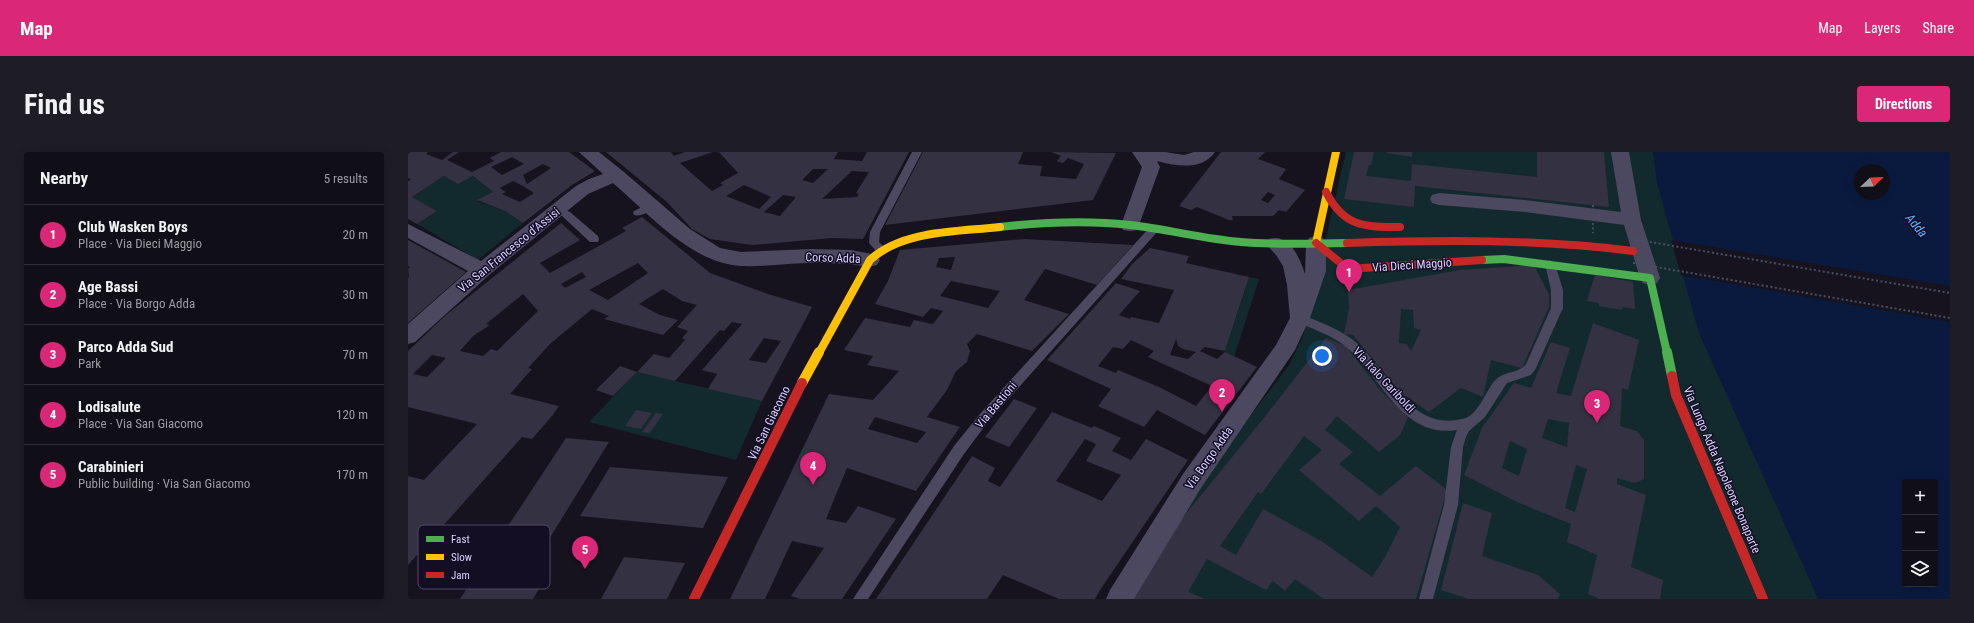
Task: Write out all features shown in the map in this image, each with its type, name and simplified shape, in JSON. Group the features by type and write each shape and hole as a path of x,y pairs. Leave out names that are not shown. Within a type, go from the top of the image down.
{"street":[{"name":"Corso Adda","path":"588,152 618,176 644,209 713,253 726,257 758,259 875,254 892,242 910,238 1014,224 1077,222 1130,224 1184,235 1240,242 1276,244 1316,243"},
{"path":"1130,224 1151,167 1149,162 1140,152"},
{"path":"1146,152 1171,160 1183,161 1196,158 1206,152"},
{"path":"1620,152 1632,230 1650,278"},
{"path":"1316,243 1326,192 1336,156"},
{"name":"Via San Francesco d’Assisi","path":"408,336 482,270 557,210 595,183 618,176"},
{"path":"1326,192 1333,209 1339,216 1347,221 1372,227 1408,227"},
{"path":"1440,199 1525,206 1632,230"},
{"path":"408,230 482,270"},
{"name":"Via Dieci Maggio","path":"1528,232 1571,244"},
{"name":"Via Dieci Maggio","path":"1316,243 1474,238 1571,244 1633,251"},
{"name":"Via Dieci Maggio","path":"1316,243 1348,269 1504,259 1650,278"},
{"name":"Via Borgo Adda","path":"1119,599 1192,482 1284,350 1300,318 1316,271 1316,243"},
{"path":"1276,244 1285,251 1294,271 1298,288 1300,318"},
{"name":"Via San Giacomo","path":"694,599 808,370 875,254"},
{"name":"Via Lungo Adda Napoleone Bonaparte","path":"1650,278 1676,395 1763,599"}],"lane":[{"path":"875,254 875,232 917,152"},
{"path":"1327,152 1336,156"},
{"path":"557,210 566,214 594,239"},
{"name":"Via Bastioni","path":"860,599 959,450 984,419 1154,229"},
{"path":"1426,599 1451,505 1457,446 1465,427 1481,413 1502,380 1527,372 1531,367 1557,308 1558,290 1550,264"},
{"name":"Via Italo Gariboldi","path":"1300,318 1349,343 1401,402 1425,421 1434,425 1445,426 1471,422"}],"path":[{"path":"1593,205 1593,233"},
{"path":"1632,230 1950,293"},
{"path":"1633,262 1950,318"}],"green space":[{"path":"1346,152 1950,152 1950,599 1128,599 1196,488 1289,365 1303,337"},
{"path":"444,176 458,184 473,176 493,192 477,201 505,211 523,223 478,260 417,224 437,211 412,197"},
{"path":"1249,277 1259,279 1234,357 1225,352"},
{"path":"637,372 762,401 736,460 589,422"}],"water":[{"name":"Adda","path":"1653,152 1950,152 1950,599 1818,599 1699,333 1657,183"}],"pier":[{"path":"1671,240 1950,286 1950,322 1681,275"}],"building":[{"path":"408,152 428,152 426,154 442,160 453,152 459,152 447,160 472,172 494,161 490,158 501,152 569,152 595,171 572,185 523,223 505,211 477,200 493,192 473,176 458,184 444,176 412,197 437,211 417,224 408,219 408,181 411,180 408,178","holes":["512,157 524,164 502,175 491,167","543,164 551,168 527,184 523,175","513,181 534,193 520,202 502,194 506,192 500,188"]},
{"path":"606,152 671,152 674,156 685,152 713,152 680,163 712,191 723,185 720,183 738,173 719,152 838,152 834,159 862,161 867,152 909,152 863,239 832,238 752,245 710,239 692,229 667,202","holes":["813,169 828,169 813,183 802,180","852,171 869,172 856,193 859,194 857,197 822,199","744,185 771,197 759,209 726,196","783,195 796,197 780,216 764,212"]},
{"path":"923,152 1023,152 1018,164 1042,166 1040,176 1076,179 1084,164 1068,158 1063,163 1057,161 1061,156 1051,152 1116,153 1093,200 885,225"},
{"path":"1221,152 1265,152 1258,159 1286,169 1279,179 1305,190 1286,212 1279,210 1273,216 1232,216 1233,220 1229,220 1197,207 1191,210 1179,206","holes":["1268,192 1275,195 1268,203 1261,200"]},
{"path":"1354,152 1374,152 1371,165 1369,165 1366,176 1411,181 1412,164 1537,177 1537,152 1604,152 1609,207 1415,186 1414,207 1344,199"},
{"path":"1412,152 1412,157 1387,153"},
{"path":"642,217 710,273 768,294 812,307 762,401 708,389 717,374 702,370 742,324 732,322 724,331 720,330 675,381 637,372 654,354 669,358 685,340 682,338 688,331 677,327 697,305 682,301 663,289 639,304 660,315 678,320 663,335 604,319 609,316 592,309 551,343 528,368 532,369 510,394 559,406 552,416 532,439 522,437 444,525 418,525 418,554 408,565 408,476 424,480 477,424 408,407 408,351 446,315 561,223 580,240 540,263 550,273 626,231 622,228","holes":["638,263 648,273 608,300 589,290","582,272 586,277 565,288 561,284","523,294 538,311 497,351 491,349 483,356 460,351 473,336 490,325 486,324","764,338 781,341 766,363 749,360","432,355 446,358 427,377 413,374"]},
{"path":"1024,239 1133,245 1097,285 1045,269 1024,300 1069,314 1032,351 977,334 967,344 970,351 967,362 956,371 947,390 927,417 960,427 916,491 847,468 826,519 846,523 858,506 896,519 842,599 800,599 791,596 824,548 792,541 765,599 730,599 829,394 873,400 899,371 867,365 873,356 844,350 865,318 910,327 914,320 933,324 943,311 931,308 923,317 875,304 888,281 900,250","holes":["955,257 951,270 936,267 939,258","951,281 1000,291 988,308 940,296","875,417 926,432 917,443 868,429"]},
{"path":"408,240 466,272 408,323 408,269 410,267 408,266"},
{"path":"1150,248 1189,256 1186,263 1249,277 1225,351 1205,347 1200,351 1217,359 1225,352 1257,367 1205,435 1157,410 1144,427 1098,406 1111,389 1047,360 1116,283 1140,291 1119,315 1130,319 1131,317 1159,323 1174,290 1121,279 1132,264","holes":["1176,339 1178,346 1183,349 1196,352 1188,359 1170,355","1131,340 1154,351 1148,357 1212,386 1196,406 1159,387 1118,370 1116,373 1098,366 1113,347 1123,349"]},
{"path":"1534,265 1549,295 1549,307 1522,368 1491,360 1483,397 1461,388 1429,412 1401,393 1353,335 1344,334 1349,308 1348,290 1460,270","holes":["1401,309 1413,310 1414,328 1421,330 1411,351 1407,344 1399,343"]},
{"path":"1595,275 1633,282 1635,309 1622,307 1622,310 1599,306 1599,303 1587,301"},
{"path":"1593,323 1639,340 1628,390 1622,388 1620,426 1637,431 1644,440 1644,479 1635,483 1617,478 1617,484 1646,495 1631,567 1663,580 1660,599 1599,599 1588,594 1597,555 1567,542 1571,524 1519,503 1464,475 1482,428 1514,383 1531,388 1551,342 1570,348 1556,393 1571,396","holes":["1548,419 1569,423 1567,447 1542,438","1510,441 1527,449 1519,476 1502,468","1576,465 1587,469 1575,512 1565,508"]},
{"path":"1326,338 1346,346 1380,390 1408,417 1400,435 1379,452 1337,416 1325,430 1353,452 1339,464 1380,496 1416,466 1447,490 1416,599 1324,599 1295,579 1285,591 1273,581 1266,590 1207,559 1188,592 1205,599 1132,599 1177,525 1271,409","holes":["1304,436 1322,450 1299,470 1359,521 1376,506 1400,527 1385,557 1372,577 1323,542 1263,509 1236,555 1220,546 1258,492 1261,494"]},
{"path":"620,366 637,372 613,396 596,390"},
{"path":"1014,399 1037,408 1009,447 985,437"},
{"path":"636,410 652,413 641,429 625,426"},
{"path":"1052,412 1092,428 1094,426 1121,438 1112,451 1131,460 1146,439 1188,460 1095,599 1059,599 1003,575 987,599 876,599 972,456 995,468 988,481 1000,487","holes":["1085,439 1096,444 1086,461 1121,475 1102,501 1056,481"]},
{"path":"656,413 663,414 650,433 642,432"},
{"path":"566,438 609,442 550,538 550,525 509,525"},
{"path":"610,467 728,477 703,528 580,516"},
{"path":"1463,503 1492,513 1482,556 1538,575 1560,594 1558,599 1469,599 1441,590"},
{"path":"624,557 685,563 667,599 601,599"},
{"path":"467,589 539,589 533,599 460,599"}],"traffic: fast":[{"path":"1000,227 1049,223 1098,222 1144,227 1213,239 1241,242 1281,244 1347,243"},
{"path":"1482,260 1504,259 1650,278 1672,376"}],"traffic: slow":[{"path":"1316,243 1336,152"},
{"path":"802,383 870,260 878,252 896,242 915,237 1000,227"}],"traffic: jam":[{"path":"1326,192 1332,204 1339,213 1355,223 1375,227 1400,227"},
{"path":"1347,243 1490,241 1561,243 1633,251"},
{"path":"1316,243 1348,269 1482,260"},
{"path":"1672,376 1676,395 1763,599"},
{"path":"694,599 802,383"}],"place":[{"name":"Club Wasken Boys","path":"1349,292"},
{"name":"Age Bassi","path":"1222,412"},
{"name":"Parco Adda Sud","path":"1597,423"},
{"name":"Lodisalute","path":"813,485"},
{"name":"Carabinieri","path":"585,569"}]}
